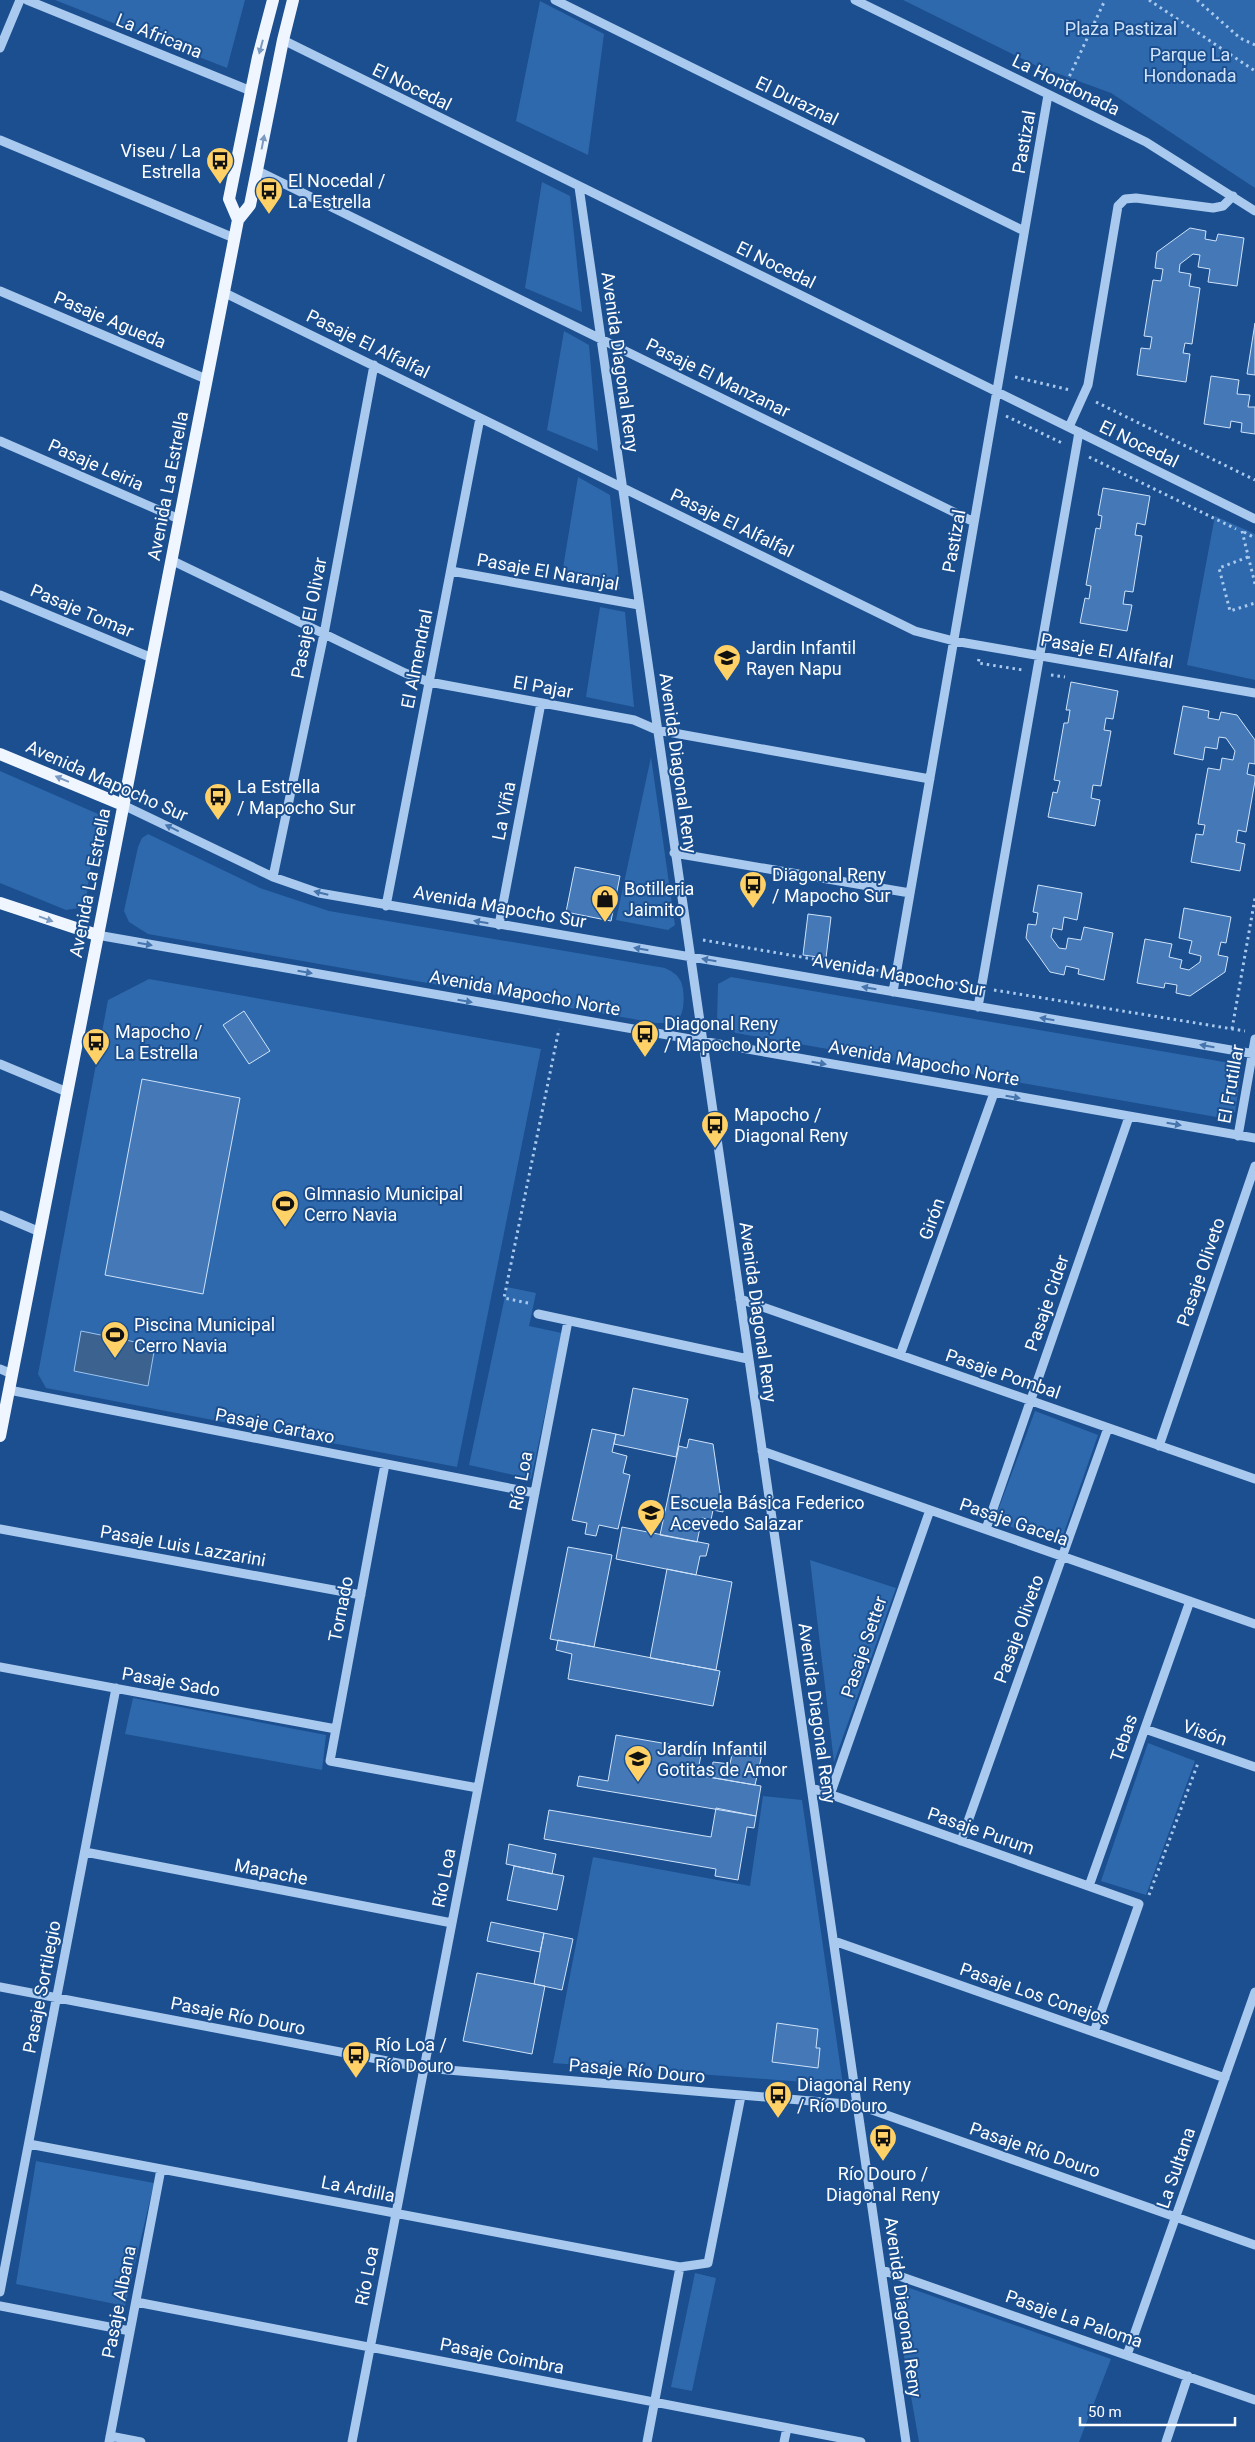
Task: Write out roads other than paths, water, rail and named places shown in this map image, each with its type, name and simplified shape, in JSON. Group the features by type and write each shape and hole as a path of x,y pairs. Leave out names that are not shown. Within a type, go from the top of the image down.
{"main road":[{"path":"238,220 229,199 251,91 273,0"},
{"name":"Avenida La Estrella","path":"0,1436 9,1390 6,1372 40,1232 234,238 238,220 250,205 282,40 293,0"},
{"name":"Avenida Mapocho Sur","path":"0,754 123,805"},
{"name":"Avenida Mapocho Norte","path":"0,903 97,935"}],"street":[{"path":"0,48 20,0"},
{"name":"La Africana","path":"27,0 251,91"},
{"name":"El Duraznal","path":"555,0 1024,231"},
{"name":"La Hondonada","path":"855,0 1146,142 1255,211"},
{"name":"El Nocedal","path":"282,40 1255,519"},
{"name":"Pastizal","path":"893,992 1048,95"},
{"path":"0,140 234,238"},
{"name":"Pasaje El Manzanar","path":"258,171 974,522"},
{"name":"Avenida Diagonal Reny","path":"579,187 689,957 812,1788 906,2442"},
{"path":"1068,427 1088,385 1118,206 1124,199 1136,198 1213,208 1223,206 1233,196"},
{"name":"Pasaje Agueda","path":"0,291 206,380"},
{"name":"Pasaje El Alfalfal","path":"224,292 916,631 954,641 1255,693"},
{"name":"Pasaje El Olivar","path":"273,876 324,634 374,365"},
{"name":"El Almendral","path":"386,906 480,418"},
{"path":"978,1007 1079,432"},
{"name":"Pasaje Leiria","path":"0,441 179,519"},
{"name":"El Pajar","path":"171,560 405,673 429,682 634,720 657,730 930,779"},
{"name":"Pasaje El Naranjal","path":"451,571 639,605"},
{"name":"Pasaje Tomar","path":"0,594 152,658"},
{"name":"La Viña","path":"499,925 541,703"},
{"name":"Avenida Mapocho Sur","path":"123,805 273,876 319,893 1254,1054"},
{"path":"674,853 910,894"},
{"name":"Avenida Mapocho Norte","path":"97,935 561,1018 1255,1138"},
{"name":"El Frutillar","path":"1238,1136 1254,1054 1255,1039"},
{"path":"0,1064 67,1092"},
{"name":"Girón","path":"900,1355 994,1093"},
{"name":"Pasaje Cider","path":"986,1529 1129,1117"},
{"name":"Pasaje Oliveto","path":"1159,1446 1255,1166"},
{"path":"0,1216 40,1232"},
{"name":"Pasaje Pombal","path":"740,1299 1255,1479"},
{"path":"538,1314 748,1359"},
{"name":"Río Loa","path":"352,2442 568,1320"},
{"name":"Pasaje Cartaxo","path":"9,1390 535,1493"},
{"name":"Pasaje Oliveto","path":"961,1841 1108,1428"},
{"name":"Pasaje Gacela","path":"762,1451 1255,1624"},
{"name":"Tornado","path":"385,1464 330,1760 478,1788"},
{"name":"Pasaje Setter","path":"830,1795 930,1510"},
{"name":"Pasaje Luis Lazzarini","path":"0,1529 360,1596"},
{"name":"Tebas","path":"1089,1886 1190,1601"},
{"name":"Pasaje Sado","path":"0,1666 336,1729"},
{"name":"Pasaje Sortilegio","path":"0,2292 116,1688"},
{"name":"Visón","path":"1145,1728 1255,1767"},
{"name":"Pasaje Purum","path":"812,1788 1140,1904 1094,2032"},
{"name":"Mapache","path":"85,1852 452,1923"},
{"name":"Pasaje Los Conejos","path":"834,1941 1224,2078"},
{"name":"Pasaje Río Douro","path":"0,1987 424,2068 858,2106 1255,2245"},
{"name":"La Sultana","path":"1127,2355 1255,1992"},
{"name":"La Ardilla","path":"29,2144 680,2267 708,2263 741,2096"},
{"name":"Pasaje Albana","path":"109,2439 161,2169"},
{"path":"647,2442 680,2267"},
{"name":"Pasaje La Paloma","path":"882,2270 1255,2400"},
{"name":"Pasaje Coimbra","path":"136,2302 861,2442"},
{"path":"0,2306 130,2330"},
{"path":"1166,2442 1188,2376"},
{"path":"784,2442 787,2428"},
{"path":"109,2439 141,2442"}],"place":[{"name":"Viseu / La Estrella","path":"220,185"},
{"name":"El Nocedal / La Estrella","path":"269,215"},
{"name":"Jardin Infantil Rayen Napu","path":"727,682"},
{"name":"La Estrella / Mapocho Sur","path":"218,821"},
{"name":"Diagonal Reny / Mapocho Sur","path":"753,909"},
{"name":"Botilleria Jaimito","path":"605,923"},
{"name":"Diagonal Reny / Mapocho Norte","path":"645,1058"},
{"name":"Mapocho / La Estrella","path":"96,1066"},
{"name":"Mapocho / Diagonal Reny","path":"715,1149"},
{"name":"GImnasio Municipal Cerro Navia","path":"285,1228"},
{"name":"Piscina Municipal Cerro Navia","path":"115,1359"},
{"name":"Escuela Básica Federico Acevedo Salazar","path":"651,1537"},
{"name":"Jardín Infantil Gotitas de Amor","path":"638,1783"},
{"name":"Río Loa / Río Douro","path":"356,2079"},
{"name":"Diagonal Reny / Río Douro","path":"778,2119"},
{"name":"Río Douro / Diagonal Reny","path":"883,2162"}],"park label":[{"name":"Plaza Pastizal","path":"1121,29"},
{"name":"Parque La Hondonada","path":"1190,65"}]}
